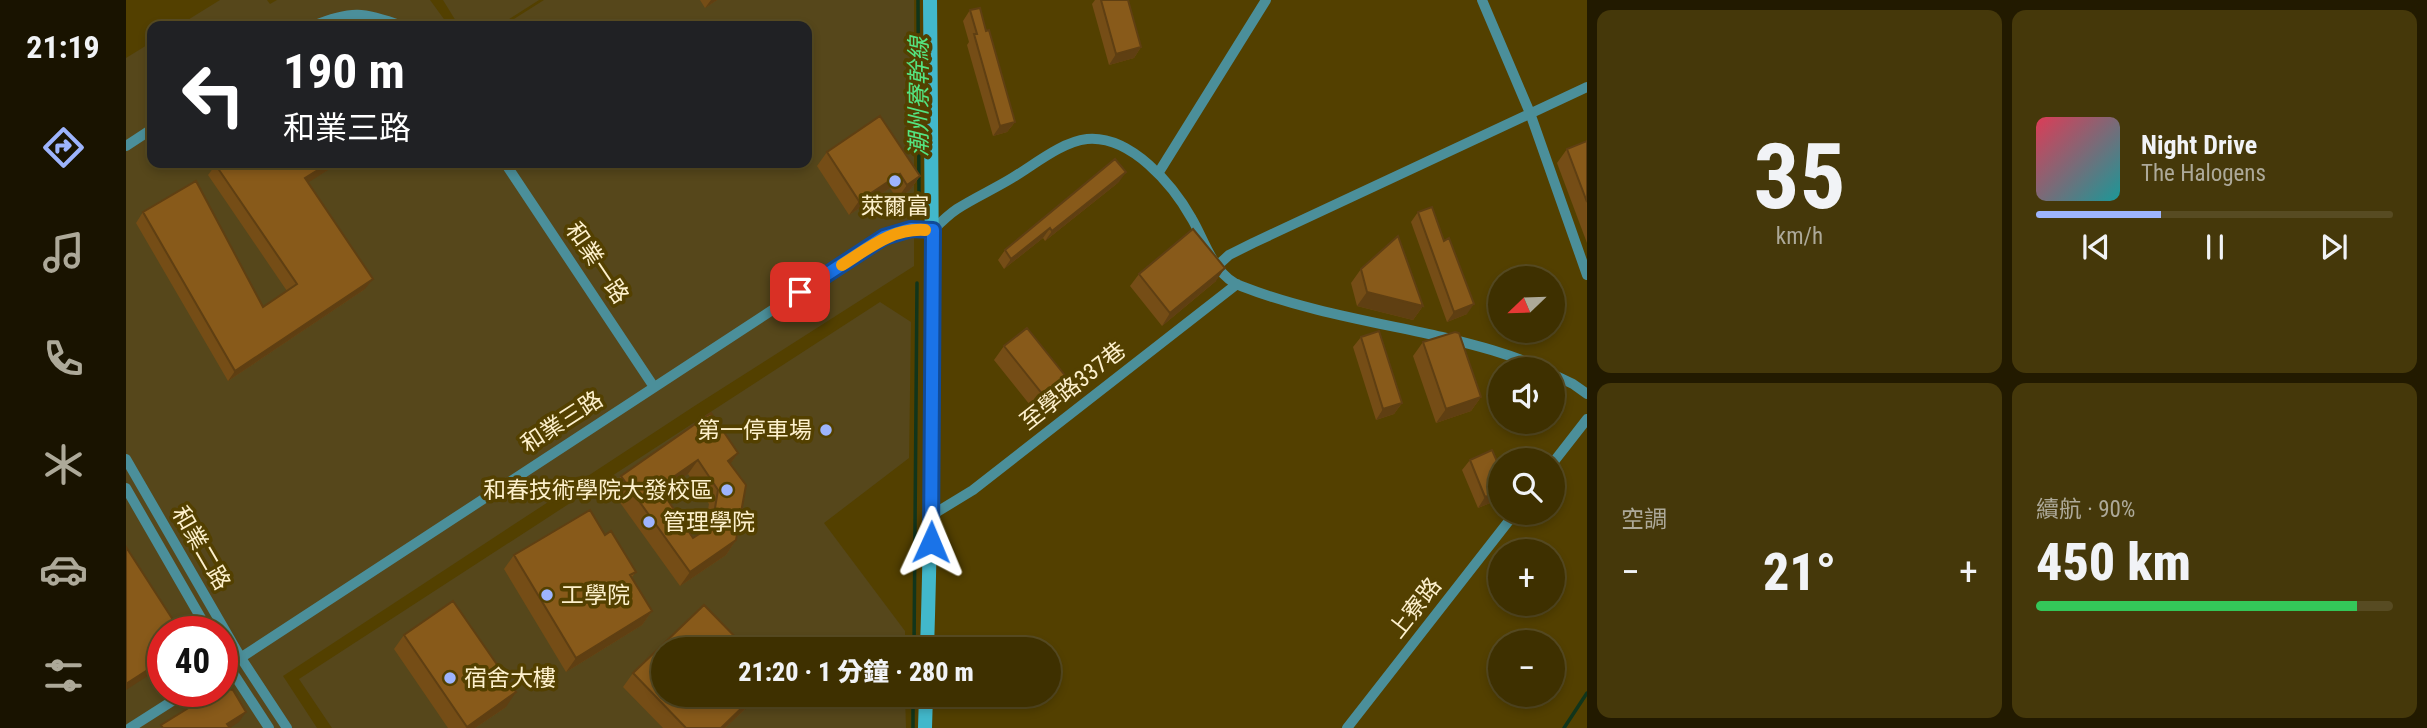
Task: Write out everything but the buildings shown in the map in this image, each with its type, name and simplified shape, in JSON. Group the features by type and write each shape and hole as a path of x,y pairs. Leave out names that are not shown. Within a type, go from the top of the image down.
{"street":[{"path":"928,637 932,515 933,230 930,0"},
{"path":"1159,172 1266,0"},
{"path":"1482,0 1530,113 1587,275"},
{"path":"325,21 357,13 388,21"},
{"path":"1217,266 1241,249 1587,87"},
{"path":"126,146 147,132"},
{"path":"933,230 956,209 984,196 1061,148 1086,139 1105,140 1120,146 1159,172 1193,220 1217,266 1237,284 1275,298 1466,343 1511,357"},
{"name":"和業一路","path":"508,168 654,387"},
{"name":"和業三路","path":"238,659 884,237 911,229 933,230"},
{"name":"至學路337巷","path":"932,515 973,490 1237,284"},
{"path":"1565,381 1587,394"},
{"path":"1564,448 1587,419"},
{"name":"和業二路","path":"126,459 241,658 287,728"},
{"name":"和業二路","path":"126,488 200,616"},
{"name":"上寮路","path":"1348,728 1506,525"},
{"path":"238,684 269,728"},
{"path":"137,726 165,707"},
{"path":"925,728 926,707"}],"shaded area":[{"path":"220,0 267,0 270,4 277,0 430,0 445,21 186,21"},
{"path":"443,0 539,0 506,21 456,21"},
{"path":"544,0 914,0 914,266 696,405 283,676 317,728 126,728 126,58 147,45 147,168 812,168 812,21 511,21"},
{"name":"和春技術學院大發校區","path":"880,302 911,322 909,458 824,523 905,631 905,637 651,637 651,707 905,707 906,728 332,728 299,679"}],"waterway":[{"name":"潮州寮幹線","path":"918,0 919,194"},
{"path":"914,637 917,283"},
{"path":"1564,728 1587,693"},
{"path":"913,707 913,728"}],"slow traffic":[{"path":"842,265 884,237 911,229 925,230"}],"place":[{"name":"萊爾富","path":"895,181"},
{"name":"第一停車場","path":"826,430"},
{"name":"和春技術學院大發校區","path":"727,490"},
{"name":"管理學院","path":"649,522"},
{"name":"工學院","path":"547,595"},
{"name":"宿舍大樓","path":"450,678"}],"route":[{"path":"800,292 884,237 911,229 933,230 931,542"}]}
